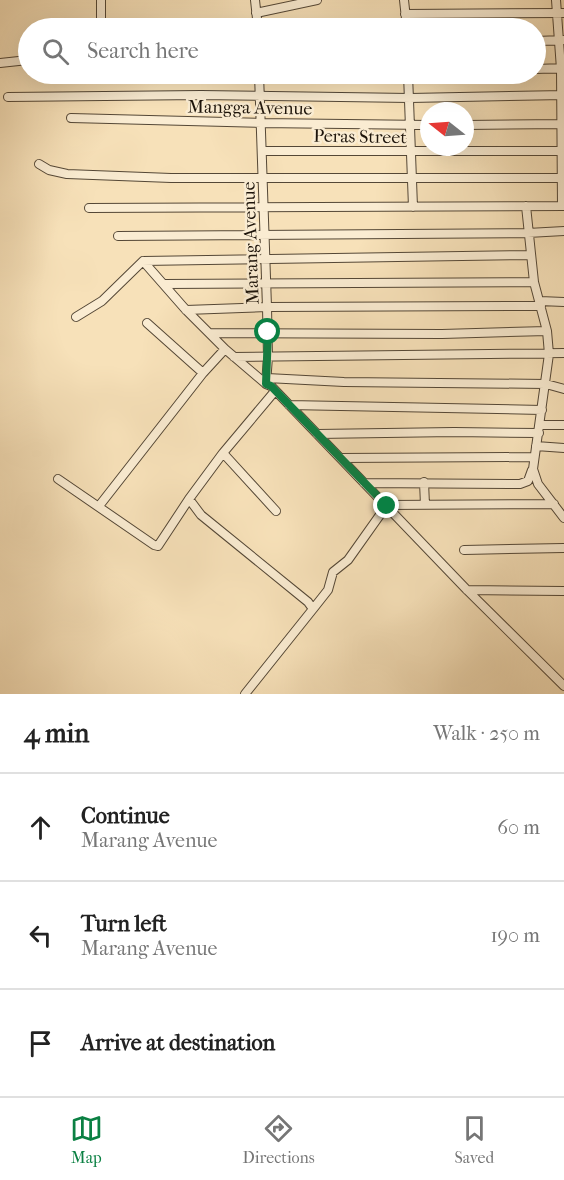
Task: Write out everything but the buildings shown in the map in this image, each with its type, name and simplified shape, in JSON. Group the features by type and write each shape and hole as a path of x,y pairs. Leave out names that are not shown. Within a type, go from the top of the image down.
{"street":[{"path":"101,0 101,18"},
{"path":"255,0 257,18"},
{"path":"256,13 317,0"},
{"path":"404,0 406,18"},
{"path":"89,208 563,206 562,40 560,13 556,0"},
{"path":"405,14 560,13"},
{"path":"546,41 562,40"},
{"path":"0,63 18,61"},
{"path":"546,69 562,69"},
{"name":"Marang Avenue","path":"259,84 268,332 267,381"},
{"path":"409,84 413,207"},
{"path":"8,97 260,95 410,98 563,95"},
{"name":"Mangga Avenue","path":"70,118 420,125"},
{"path":"474,125 563,124"},
{"name":"Peras Street","path":"263,151 563,151"},
{"path":"39,164 49,170 70,174 264,179 563,178"},
{"path":"364,483 523,483 528,481 533,469 549,354 547,331 534,282 526,206"},
{"path":"118,236 564,231"},
{"path":"76,317 102,301 142,261 531,255"},
{"path":"142,261 225,349 267,381 467,590 564,686"},
{"path":"164,284 534,282"},
{"path":"186,310 564,302"},
{"path":"147,323 203,373"},
{"path":"210,333 442,334 547,331"},
{"path":"99,506 203,373 225,349"},
{"path":"234,357 564,353"},
{"path":"267,381 546,384 564,389"},
{"path":"58,479 153,545 158,546 223,453 275,391"},
{"path":"289,405 542,410"},
{"path":"317,434 539,429 564,425"},
{"path":"536,446 564,448"},
{"path":"223,453 276,510"},
{"path":"341,458 534,457"},
{"path":"533,469 538,484 564,518"},
{"path":"424,482 425,505"},
{"path":"189,499 201,515 314,609"},
{"path":"387,506 554,504"},
{"path":"245,694 314,609 328,590 333,573 348,560 387,506"},
{"path":"464,550 564,548"},
{"path":"467,590 564,591"}],"route":[{"path":"268,332 266,384 271,386 387,506"}]}
